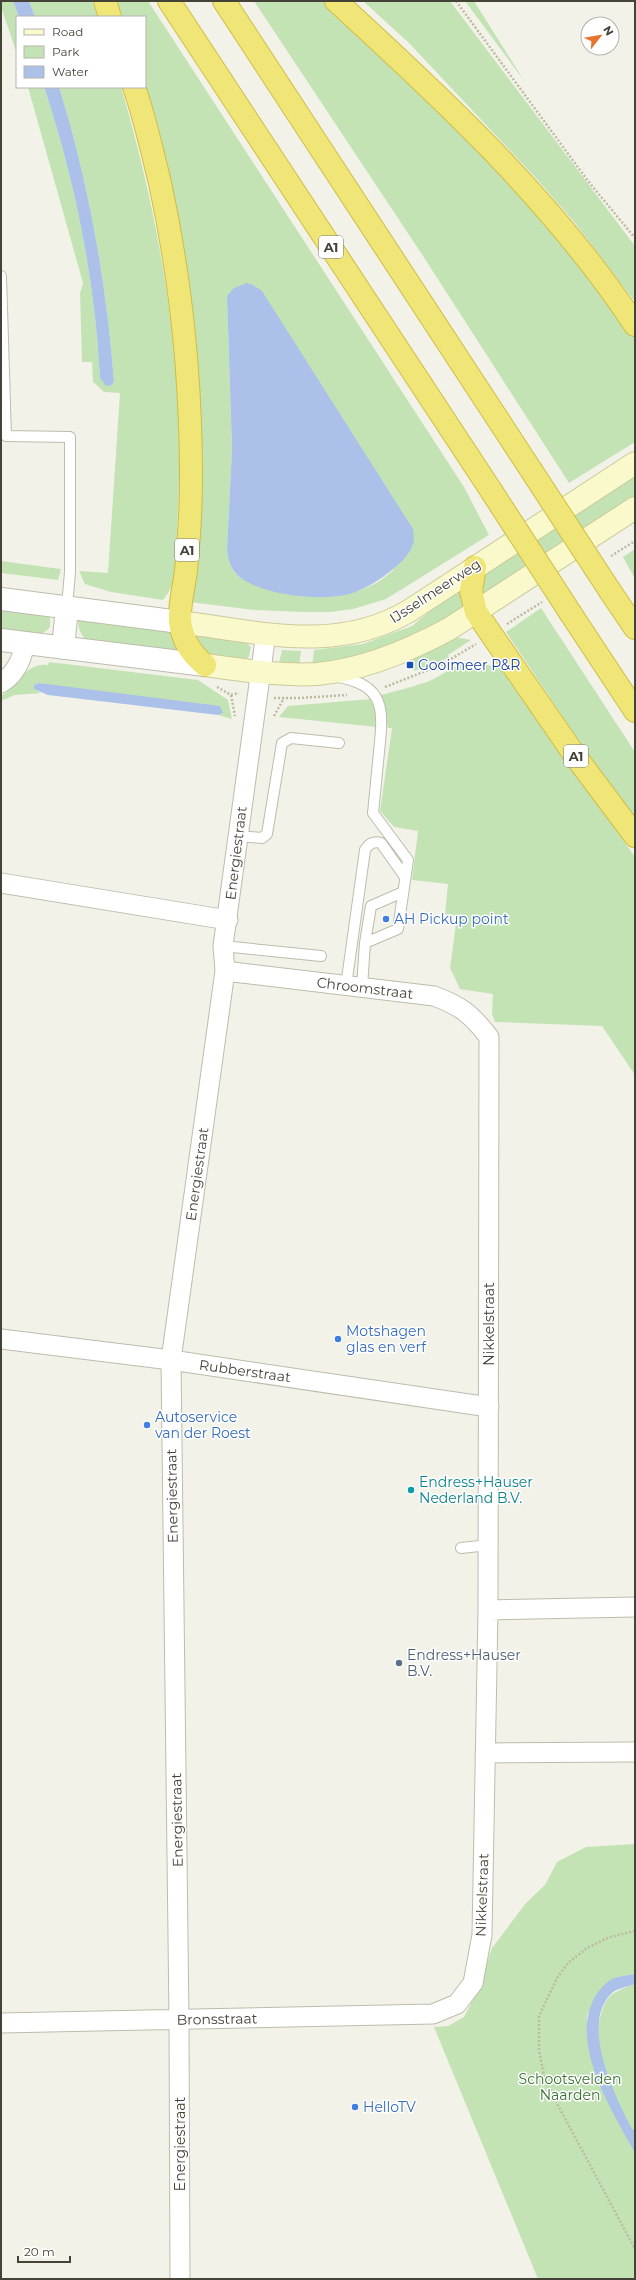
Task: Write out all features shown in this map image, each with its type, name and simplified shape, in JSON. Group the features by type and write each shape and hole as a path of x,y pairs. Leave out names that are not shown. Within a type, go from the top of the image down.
{"highway":[{"path":"105,1 110,16"},
{"name":"A1","path":"170,1 635,711"},
{"path":"224,1 635,628"},
{"path":"336,1 447,103 500,156 574,241 635,325"},
{"name":"A1","path":"134,88 154,157 168,221 178,278 188,371 191,478 188,537 180,603 180,622 182,634 188,647 205,665"},
{"name":"A1","path":"475,567 471,591 476,612 576,757 635,836"}],"main road":[{"name":"IJsselmeerweg","path":"180,622 266,633 323,637 357,633 376,627 409,611 635,463"},
{"path":"205,665 259,672 318,674 359,666 387,657 427,641 476,612 635,508"}],"street":[{"name":"IJsselmeerweg","path":"1,598 180,622"},
{"path":"63,648 67,607"},
{"name":"Energiestraat","path":"180,2279 179,2020 171,1360 225,971 224,946 259,672 266,633"},
{"path":"1,640 205,665"},
{"path":"1,683 13,671 24,654 24,642"},
{"path":"1,883 228,920"},
{"name":"Chroomstraat","path":"225,971 434,996 455,1004 475,1019 489,1037"},
{"name":"Nikkelstraat","path":"433,2014 457,2004 473,1983 482,1936 484,1753 489,1545 489,1037"},
{"name":"Rubberstraat","path":"1,1338 171,1360 489,1407"},
{"path":"488,1610 635,1607"},
{"path":"484,1753 635,1752"},
{"name":"Bronsstraat","path":"1,2023 433,2014"}],"lane":[{"path":"1,276 6,436 70,437 70,572 67,607"},
{"path":"318,674 359,682 376,697 383,720 374,813 408,860 398,929 365,943"},
{"path":"238,836 262,838 267,834 282,743 290,738 339,744"},
{"path":"354,987 365,850 367,845 376,842 381,843 405,877"},
{"path":"354,987 365,943 371,906 403,892"},
{"path":"224,946 321,956"},
{"path":"461,1548 489,1545"}],"path":[{"path":"456,1 588,181 635,238"},
{"path":"635,1931 605,1940 587,1948 568,1963 557,1978 539,2016 540,2050 545,2081 635,2249"}],"green space":[{"path":"1,1 13,1 19,16 16,16 16,51 1,7"},
{"path":"29,1 92,1 98,16 35,16"},
{"path":"113,1 148,1 464,487 489,535 386,599 353,609 330,612 254,610 190,602 196,474 145,88 146,16 119,16","holes":["227,296 413,544 397,566 376,583 352,593 339,596 307,596 258,586 241,578 232,569 227,549 232,449"]},
{"path":"254,1 330,1 526,195 635,336 635,442 569,483 423,256"},
{"path":"363,1 450,1 635,246 635,302 575,223 535,177 409,43"},
{"path":"465,1 474,1 525,82"},
{"path":"28,88 44,88 55,122 82,231 94,304 100,378 112,385 114,381 111,344 95,232 79,159 59,88 121,88 136,141 160,250 175,360 179,472 176,566 172,584 163,600 111,592 85,584 79,571 108,573 120,393 104,392 93,382 92,362 82,362 80,293 83,283"},
{"path":"635,470 635,498 481,597 483,576 492,564"},
{"path":"635,549 635,579 623,557"},
{"path":"1,561 61,569 58,580 1,573"},
{"path":"466,581 466,612 394,648 312,667 314,650 363,644 412,626"},
{"path":"1,605 37,609 50,618 50,627 34,636 1,633"},
{"path":"541,608 635,752 635,820 600,772 506,632"},
{"path":"79,615 176,627 188,656 122,650 92,644 85,639 80,632 78,624"},
{"path":"189,628 238,635 251,647 249,656 244,663 208,658"},
{"path":"455,637 471,640 448,655 449,658 414,671 411,660 440,642"},
{"path":"282,650 301,651 299,668 279,663"},
{"path":"49,662 198,680 228,700 232,719 218,715 223,713 39,683 34,685 34,689 41,693 15,695 1,701 1,696 28,671 40,665 48,665"},
{"path":"472,662 499,667 635,857 635,1075 602,1026 495,1022 492,1014 493,994 460,989 450,968 457,916 445,914 448,884 412,880 418,831 394,827 380,811 392,728 388,728 381,695 427,682 454,667"},
{"path":"371,699 376,708 377,727 279,717 288,706"},
{"name":"Schootsvelden Naarden","path":"635,1844 635,1974 614,1978 587,2015 587,2024 598,2026 605,2003 609,1998 618,1991 635,1984 635,2279 538,2279 434,2027 448,2026 464,2017 478,1990 492,1948 526,1903 545,1885 557,1862 586,1847"}],"water":[{"path":"13,1 29,1 35,16 19,16"},
{"path":"44,88 59,88 79,159 95,232 101,269 111,344 114,381 112,385 106,386 100,378 94,304 82,231 55,122"},
{"path":"247,283 262,291 413,529 414,542 410,551 401,562 369,586 353,593 341,596 312,597 280,593 252,584 241,578 232,569 229,561 227,549 232,449 227,296 234,288"},
{"path":"39,683 220,706 223,713 218,715 48,695 34,689 34,685"},
{"path":"635,1974 635,1984 614,1991 603,2006 599,2023 599,2041 603,2060 617,2098 632,2129 635,2130 635,2153 606,2100 598,2080 591,2060 587,2040 587,2021 592,2003 604,1985 614,1978"}],"place":[{"name":"Gooimeer P&R","path":"410,665"},
{"name":"AH Pickup point","path":"386,919"},
{"name":"Motshagen glas en verf","path":"338,1339"},
{"name":"Autoservice van der Roest","path":"147,1425"},
{"name":"Endress+Hauser Nederland B.V.","path":"411,1490"},
{"name":"Endress+Hauser B.V.","path":"399,1663"},
{"name":"HelloTV","path":"355,2107"}]}
